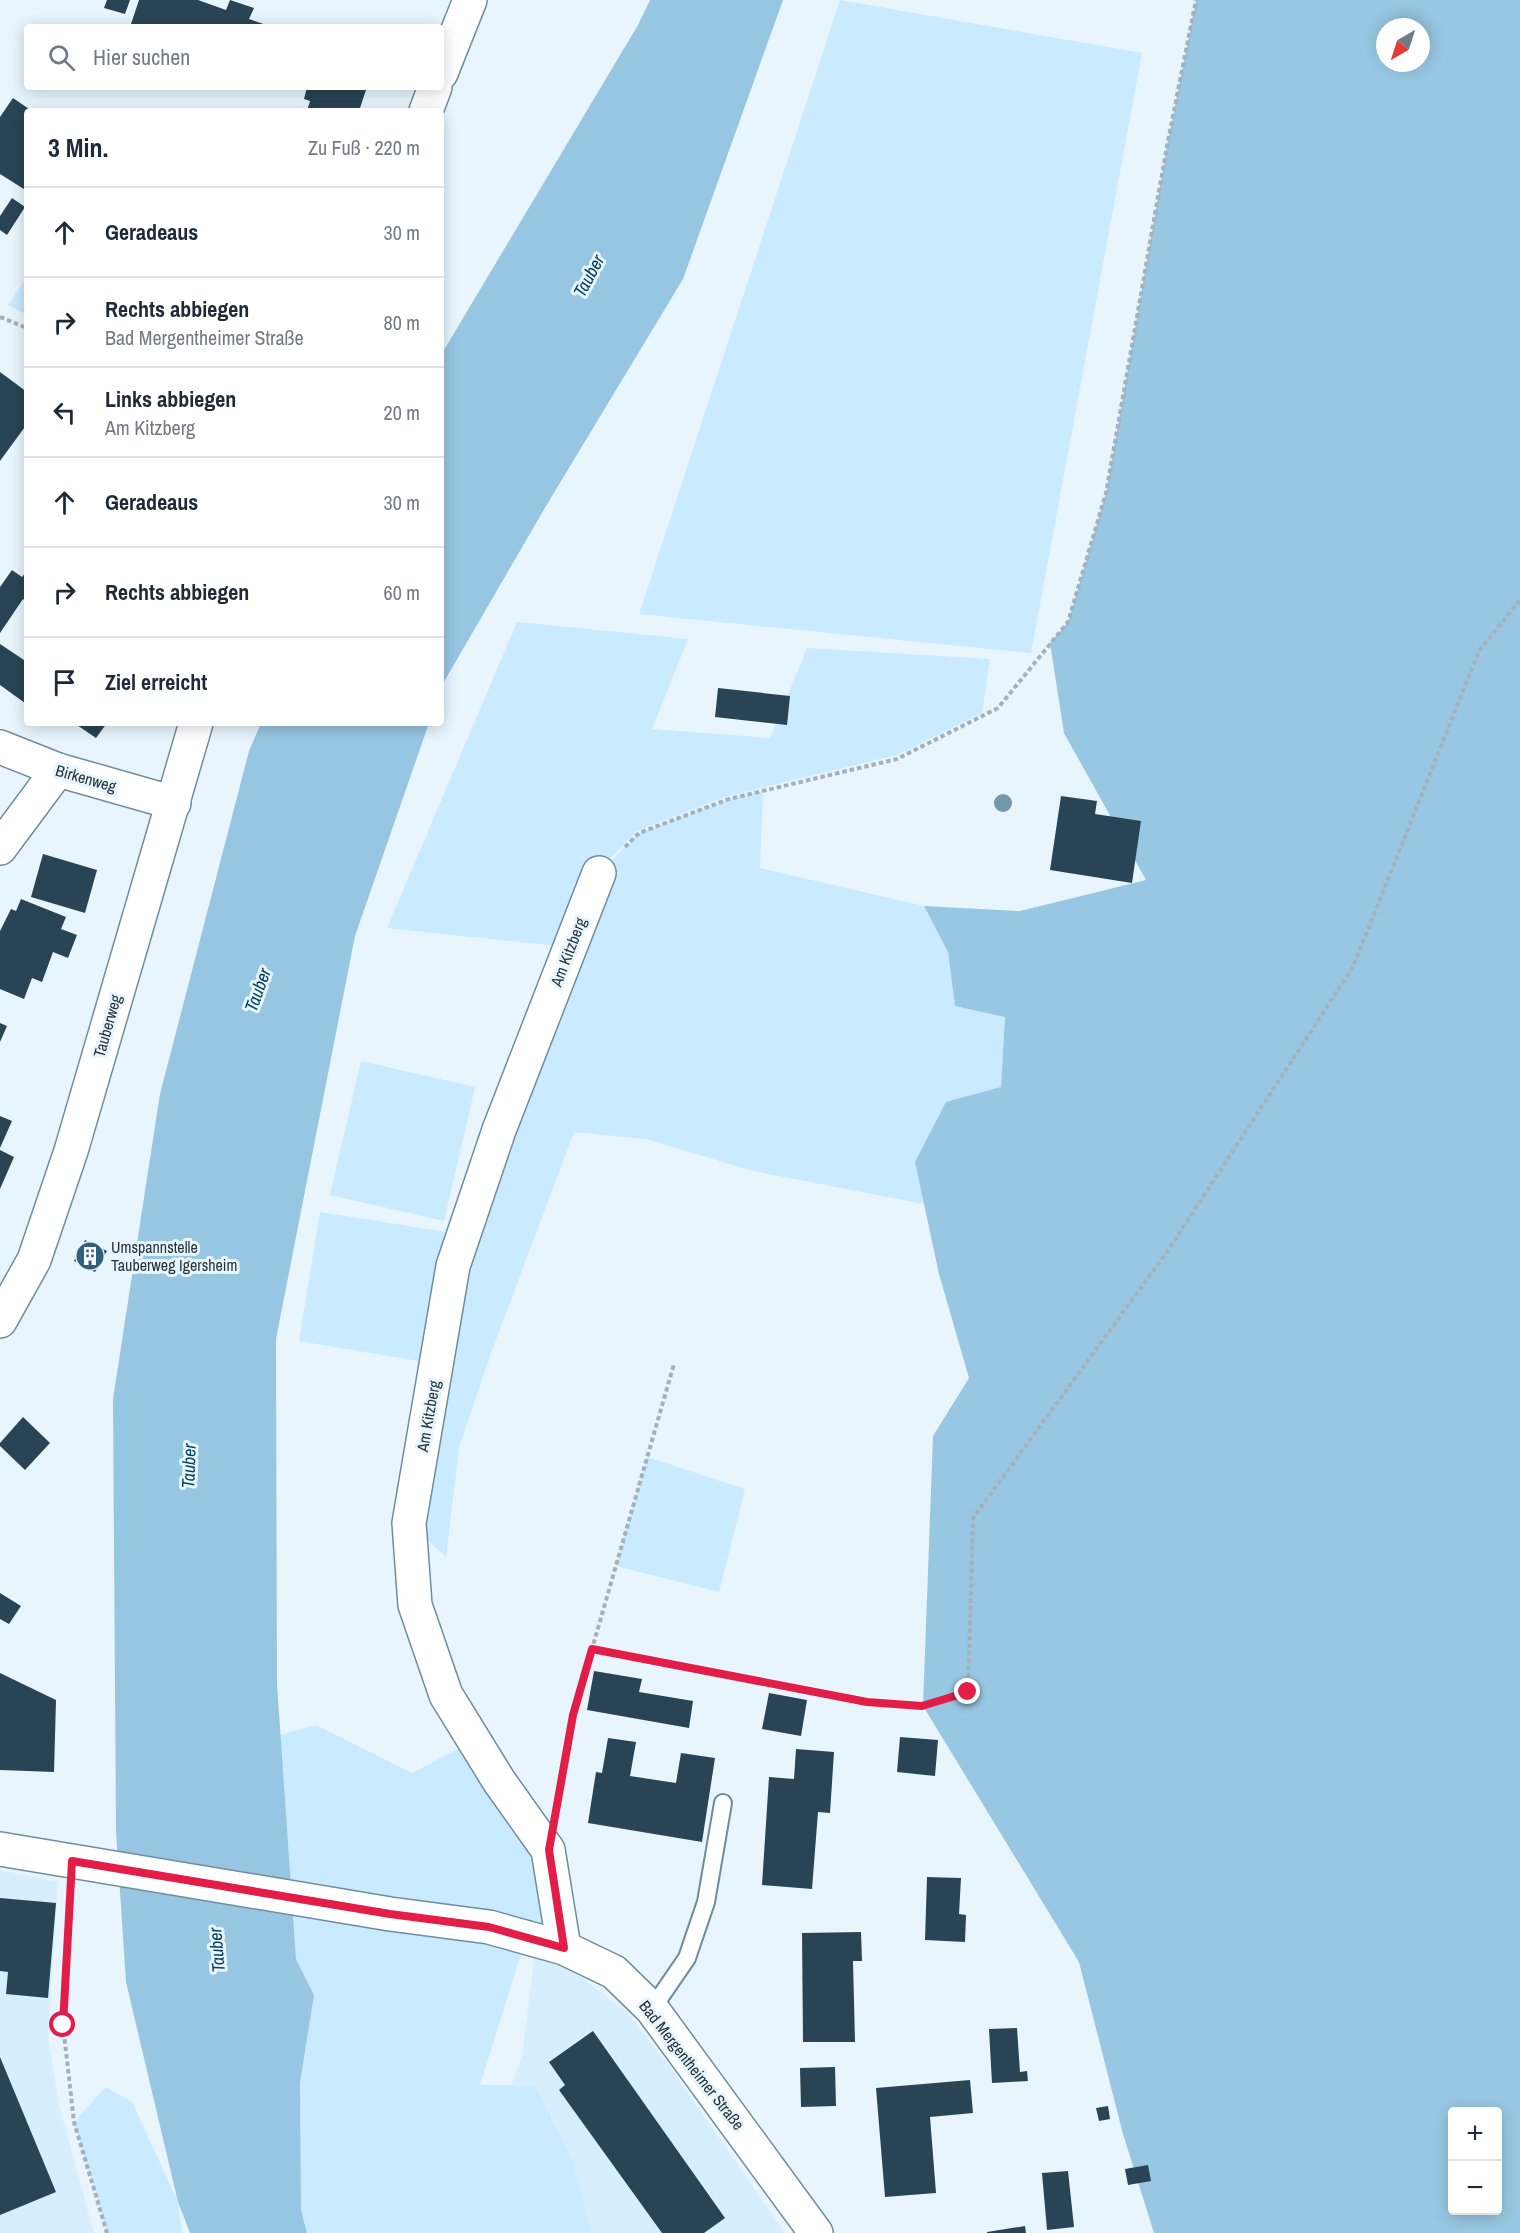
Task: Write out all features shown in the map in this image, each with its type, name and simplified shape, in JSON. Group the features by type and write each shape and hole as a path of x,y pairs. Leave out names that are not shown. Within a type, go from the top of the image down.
{"street":[{"path":"444,66 470,0"},
{"path":"427,108 434,90"},
{"name":"Tauberweg","path":"0,1321 34,1260 67,1162 195,726"},
{"name":"Birkenweg","path":"0,747 58,770 174,803"},
{"path":"0,848 58,770"},
{"name":"Am Kitzberg","path":"564,1948 549,1850 499,1781 446,1695 416,1605 409,1523 453,1266 499,1130 599,873"},
{"name":"Bad Mergentheimer Straße","path":"0,1849 390,1914 489,1927 564,1948 614,1972 652,2009 816,2233"}],"lane":[{"path":"652,2009 687,1958 706,1902 723,1803"}],"path":[{"path":"599,873 639,833 729,799 897,759 998,708 1068,622 1106,493 1167,146 1196,0"},
{"path":"0,318 24,327"},
{"path":"592,1649 867,1702 922,1706 968,1692 973,1518 1167,1252 1353,967 1479,651 1520,600"},
{"path":"549,1850 573,1715 674,1364"},
{"path":"77,1862 63,2025 74,2122 107,2233"}],"shaded area":[{"path":"840,0 1142,53 1031,653 639,614"},
{"path":"1196,0 1520,0 1520,2233 1154,2233 1123,2134 1079,1962 923,1706 933,1436 969,1378 939,1274 915,1162 946,1102 1001,1087 1005,1017 955,1006 948,952 924,906 1020,911 1146,880 1064,733 1050,643 1068,622 1106,493 1167,146"},
{"path":"24,281 24,313 8,305"},
{"path":"517,622 688,639 652,729 770,738 807,648 990,659 982,713 897,755 728,796 636,831 595,874 566,947 387,928"},
{"path":"763,791 760,868 924,906 948,952 955,1006 1005,1016 1001,1087 915,1162 924,1204 753,1171 646,1139 574,1132 491,1353 459,1447 446,1557 409,1523 453,1266 599,873 639,833 729,799"},
{"path":"361,1061 475,1087 444,1221 330,1195"},
{"path":"320,1212 446,1232 425,1362 299,1341"},
{"path":"647,1457 745,1489 719,1592 616,1566"},
{"path":"316,1725 412,1773 473,1741 548,1850 564,1948 521,1954 480,2085 536,2086 572,2160 592,2233 307,2233 301,2210 300,2083 314,1995 296,1959 280,1735"},
{"path":"0,1870 58,1882 48,2036 59,2106 94,2233 0,2233"},
{"path":"535,1952 581,1977 627,2012 670,2067 785,2233 540,2233 499,2119 522,2056"},
{"path":"106,2087 132,2102 178,2202 182,2233 107,2233 74,2122"}],"water":[{"name":"Tauber","path":"650,0 783,0 683,279 546,506 444,682 444,350 638,25"},
{"name":"Tauber","path":"260,726 428,726 355,936 276,1339 277,1684 296,1959 314,1995 300,2083 301,2210 307,2233 190,2233 178,2202 126,1982 116,1831 113,1399 160,1094 249,751"}],"building":[{"path":"107,0 130,0 125,14 104,8"},
{"path":"139,0 198,0 226,10 230,0 254,8 249,19 263,24 131,24"},
{"path":"306,90 366,90 360,108 308,108 310,101 304,99"},
{"path":"13,98 28,108 24,108 24,189 0,174 0,117"},
{"path":"12,198 24,206 7,235 0,230 0,216"},
{"path":"0,372 24,390 24,428 0,461"},
{"path":"12,570 22,577 24,575 24,600 0,633 0,587"},
{"path":"0,644 24,660 24,702 0,685"},
{"path":"718,688 790,696 787,725 715,717"},
{"path":"78,726 105,726 96,738"},
{"path":"1061,796 1097,801 1095,814 1141,821 1132,883 1050,870"},
{"path":"43,854 97,870 85,913 31,897"},
{"path":"21,899 66,917 61,929 77,935 68,958 53,952 42,982 32,978 24,999 0,989 0,931 11,909 16,911"},
{"path":"0,1023 7,1026 0,1042"},
{"path":"0,1116 12,1121 0,1148"},
{"path":"0,1150 14,1157 0,1189"},
{"name":"Umspannstelle Tauberweg Igersheim","path":"85,1240 107,1251 95,1272 74,1261"},
{"path":"23,1417 50,1443 25,1470 0,1446 0,1443"},
{"path":"0,1593 21,1606 9,1624 0,1619"},
{"path":"594,1671 642,1679 639,1692 693,1701 689,1728 587,1710"},
{"path":"0,1673 56,1700 54,1772 0,1770"},
{"path":"769,1693 807,1700 801,1736 762,1729"},
{"path":"900,1737 938,1740 935,1776 897,1772"},
{"path":"608,1738 636,1742 630,1776 676,1783 681,1753 715,1758 702,1842 588,1823 596,1772 602,1773"},
{"path":"796,1749 834,1752 830,1813 818,1812 812,1889 762,1885 769,1777 794,1779"},
{"path":"927,1877 961,1878 959,1914 966,1915 965,1942 925,1940"},
{"path":"0,1898 56,1903 48,1998 6,1994 8,1972 0,1971"},
{"path":"861,1932 862,1961 853,1961 855,2042 803,2042 802,1933"},
{"path":"1017,2028 1020,2072 1027,2071 1028,2081 992,2083 989,2029"},
{"path":"593,2031 725,2218 704,2233 662,2233 559,2090 565,2085 549,2062"},
{"path":"0,2057 56,2192 0,2215"},
{"path":"835,2067 836,2106 801,2107 800,2068"},
{"path":"970,2080 973,2113 930,2117 936,2193 885,2197 876,2088"},
{"path":"1108,2106 1110,2119 1099,2121 1096,2108"},
{"path":"1148,2165 1151,2181 1128,2185 1125,2169"},
{"path":"1068,2171 1074,2227 1047,2230 1042,2173"},
{"path":"1025,2226 1026,2233 987,2233 987,2232"}],"place":[{"name":"Umspannstelle Tauberweg Igersheim","path":"90,1256"}],"route":[{"path":"63,2025 72,1861 390,1914 489,1927 564,1948 549,1850 573,1715 592,1649 867,1702 922,1706 968,1692"}]}
